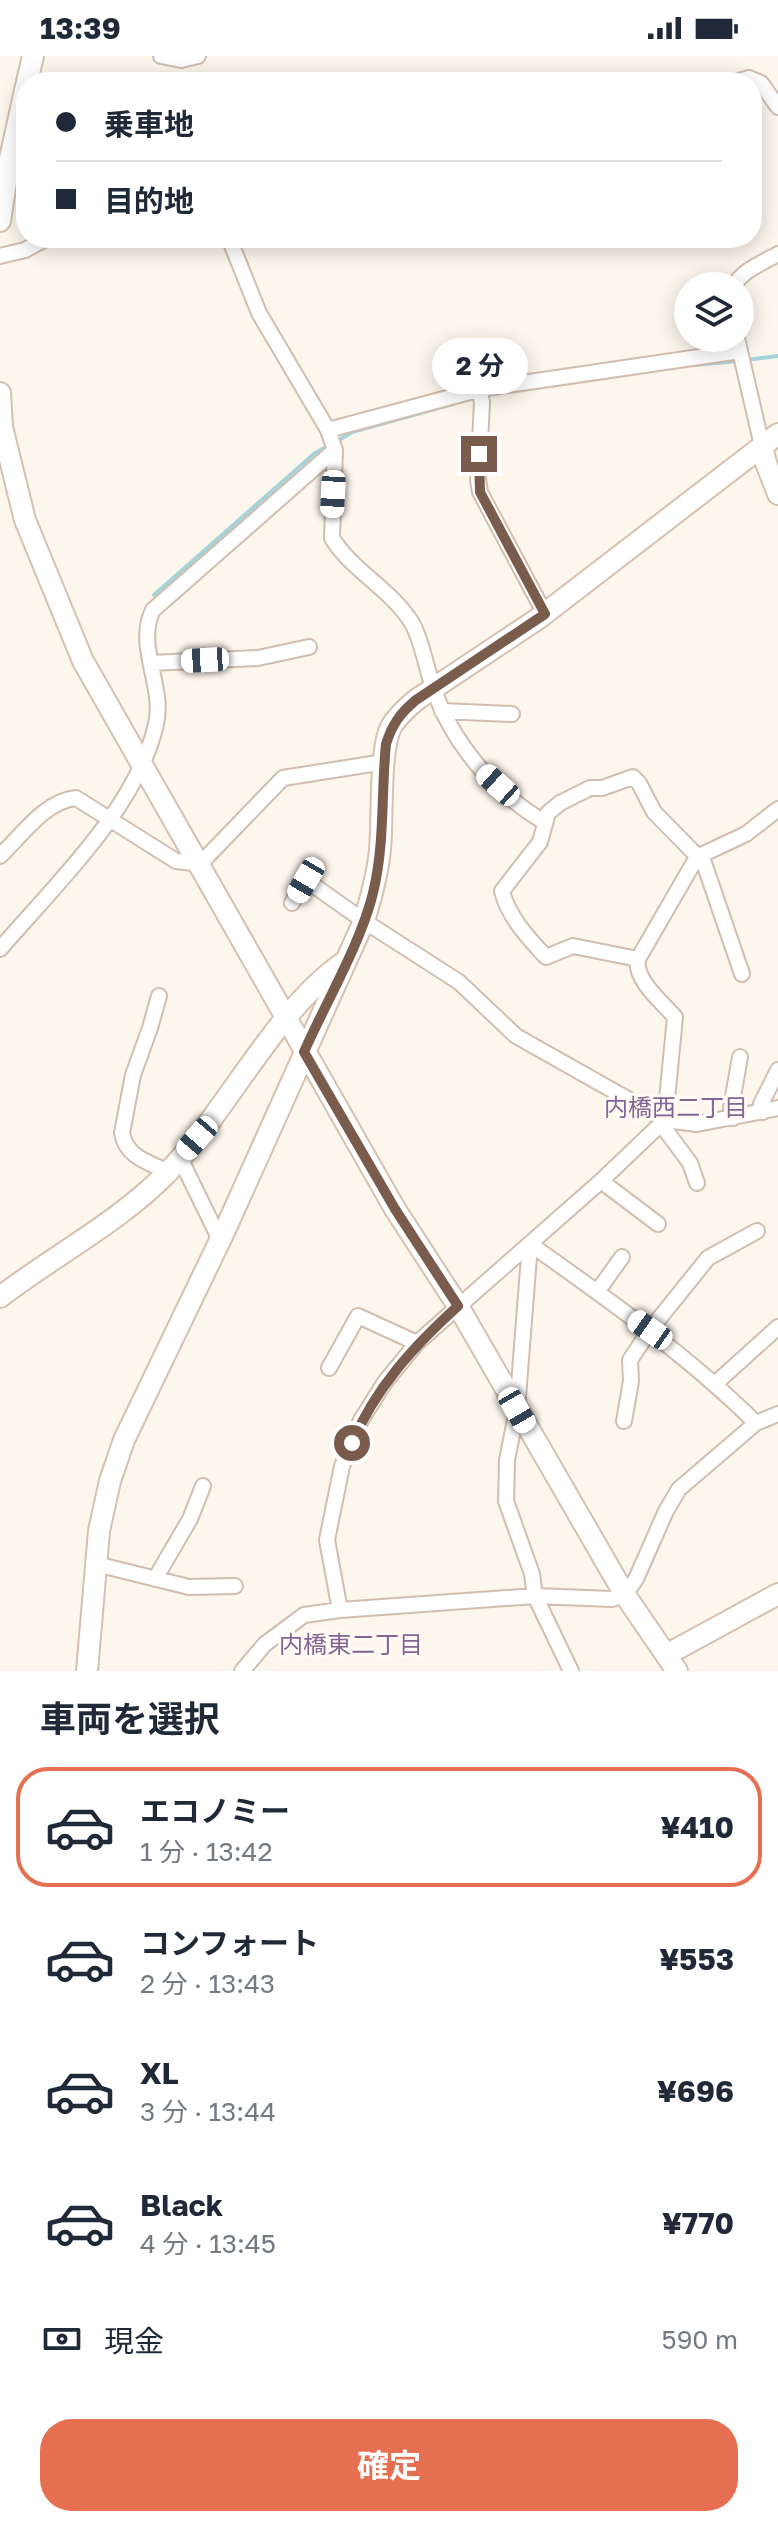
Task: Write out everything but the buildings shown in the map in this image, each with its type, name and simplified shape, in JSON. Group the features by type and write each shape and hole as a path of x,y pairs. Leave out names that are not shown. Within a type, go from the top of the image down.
{"street":[{"path":"161,56 181,60 198,56"},
{"path":"762,84 778,107"},
{"path":"0,221 16,130"},
{"path":"0,256 29,248"},
{"path":"233,248 259,313 328,430 335,450 332,538 339,550 386,592 412,624 442,711 482,771 513,800 544,822"},
{"path":"748,272 778,254"},
{"path":"328,430 479,389 697,352"},
{"path":"740,352 770,440 766,463 778,494"},
{"path":"479,389 482,402 480,492 545,614"},
{"path":"0,393 2,427 25,520 83,661 200,864 285,1020 395,1209 458,1306 625,1595 671,1663 778,1594"},
{"path":"87,1671 104,1506 124,1440 220,1240 364,921 373,894 380,853 384,762 391,728 403,711 545,614 770,440"},
{"path":"0,949 111,819 142,766 157,723 158,701 147,621 153,610 335,450"},
{"path":"151,663 258,658 309,647"},
{"path":"442,711 512,714"},
{"path":"200,864 283,778 384,762"},
{"path":"638,959 573,946 546,957 519,925 502,891 540,842 548,813 560,803 590,788 602,788 633,777 654,812 704,863 742,974"},
{"path":"0,856 49,808 62,800 76,798 176,861 200,864"},
{"path":"340,1610 327,1540 342,1466 361,1420 417,1343 601,1181 663,1122 675,1017 643,980 637,967 638,959 697,857 746,834 778,809"},
{"path":"292,903 306,880 459,982 516,1036 663,1122 690,1163 697,1183"},
{"path":"0,1297 114,1216 174,1165 217,1113 285,1020 325,975 345,961"},
{"path":"159,996 133,1075 122,1133 124,1142 134,1155 174,1165 220,1240"},
{"path":"733,1118 731,1108 740,1057"},
{"path":"763,1112 761,1104 778,1070"},
{"path":"663,1122 697,1124 778,1108"},
{"path":"601,1181 658,1224"},
{"path":"624,1421 631,1381 630,1360 650,1330 708,1258 757,1231"},
{"path":"530,1244 650,1330 716,1383 756,1423"},
{"path":"530,1244 517,1410 507,1460 506,1501 532,1574 535,1596 571,1671"},
{"path":"597,1292 622,1257"},
{"path":"329,1368 358,1316 417,1343"},
{"path":"716,1383 778,1327"},
{"path":"242,1671 265,1644 304,1615 535,1596 612,1599 625,1595 636,1579 679,1489 756,1423 778,1414"},
{"path":"155,1579 190,1519 203,1486"},
{"path":"96,1564 189,1587 235,1586"}],"waterway":[{"path":"746,360 778,356"},
{"path":"694,365 737,361"},
{"path":"336,442 352,432 453,404"},
{"path":"154,595 315,453 328,446"}],"district":[{"name":"内橋西二丁目","path":"676,1108"},
{"name":"内橋東二丁目","path":"351,1645"}],"route":[{"path":"352,1443 361,1420 385,1382 417,1343 458,1306 395,1209 304,1052 364,921 373,894 380,853 384,762 391,728 416,700 545,614 480,492 479,454"}]}
